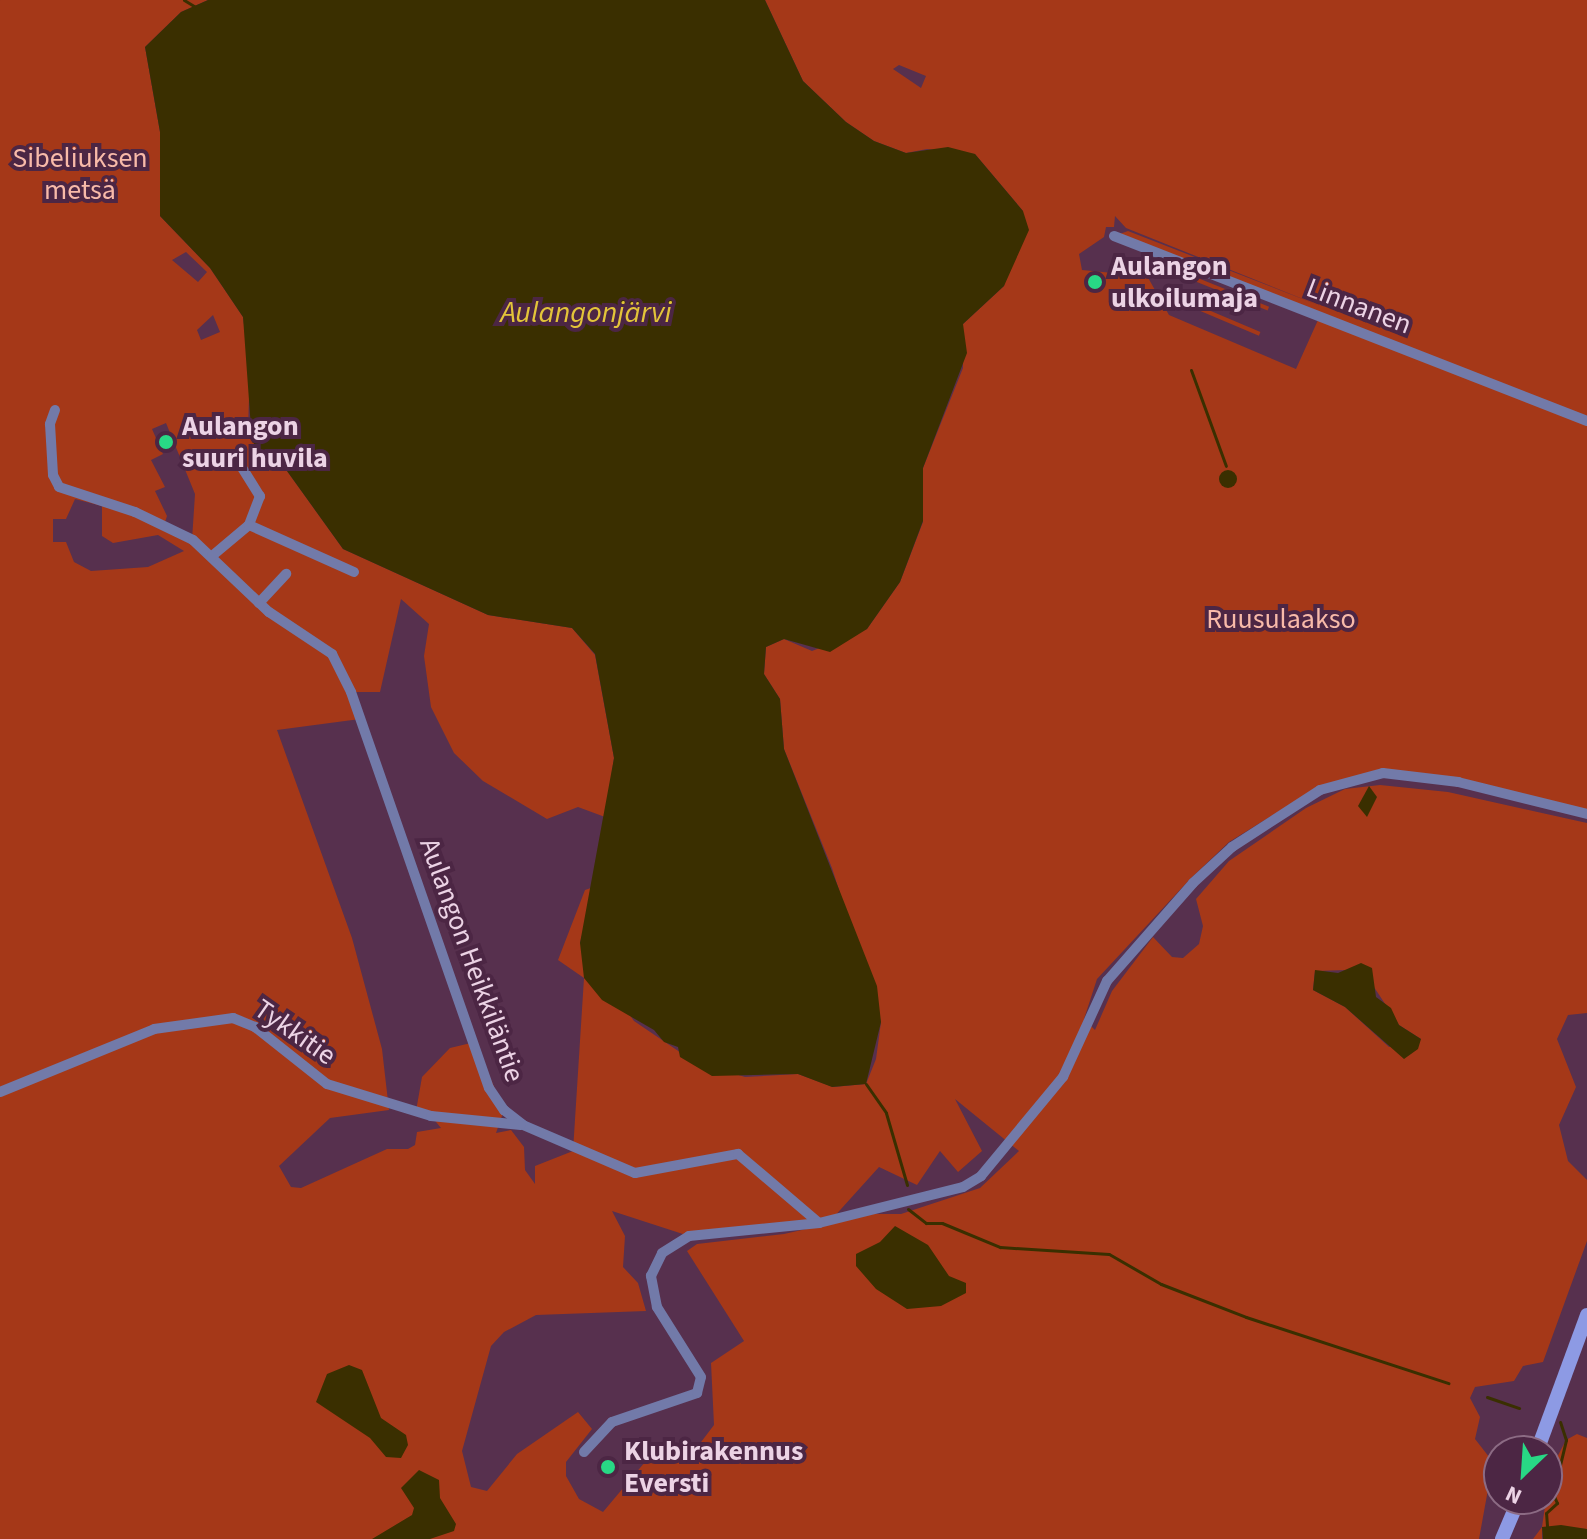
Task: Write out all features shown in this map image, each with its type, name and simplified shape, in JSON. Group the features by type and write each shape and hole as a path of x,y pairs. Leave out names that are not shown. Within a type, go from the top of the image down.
{"street":[{"name":"Linnanen","path":"1114,236 1587,421"},
{"name":"Aulangon Heikkiläntie","path":"55,410 50,424 53,475 59,487 135,512 193,540 259,603 332,654 351,692 489,1088 504,1110 523,1125 635,1173 738,1154 819,1223"},
{"path":"212,556 249,525 260,496 241,466"},
{"path":"249,525 354,572"},
{"path":"259,603 286,574"},
{"path":"584,1452 612,1422 697,1393 701,1377 657,1307 651,1276 662,1253 689,1236 819,1223 963,1187 981,1176 1063,1077 1107,981 1193,883 1232,847 1320,790 1383,773 1458,782 1587,814"},
{"name":"Tykkitie","path":"0,1092 154,1029 233,1018 255,1027 327,1084 431,1116 523,1125"},
{"path":"1543,1435 1587,1315"},
{"path":"1502,1539 1512,1515"}],"green space":[{"path":"0,0 208,0 181,12 145,47 160,132 160,216 210,268 243,317 250,369 248,429 270,461 287,471 343,549 488,615 572,628 595,655 614,758 605,817 578,807 547,819 483,781 454,753 431,707 424,656 429,624 401,599 380,692 351,692 360,719 277,730 352,938 382,1049 389,1110 330,1118 279,1166 291,1187 301,1188 387,1149 408,1149 415,1145 417,1132 441,1128 432,1117 416,1111 422,1077 450,1048 475,1042 504,1110 496,1133 511,1130 524,1147 525,1170 535,1184 535,1166 573,1151 584,978 558,960 585,890 594,887 580,943 634,1021 693,1061 745,1077 798,1074 833,1087 866,1084 876,1059 881,1022 832,868 784,749 780,699 764,674 766,647 784,639 812,651 867,629 900,582 923,522 923,468 963,368 963,324 1004,286 1023,211 975,154 927,149 906,153 874,141 846,122 803,81 765,0 1587,0 1587,812 1381,769 1318,787 1229,842 1191,878 1097,979 1084,1019 1095,1030 1112,991 1153,937 1172,957 1183,958 1199,944 1203,926 1196,899 1229,861 1306,808 1345,789 1380,785 1448,792 1587,823 1587,1013 1568,1015 1557,1039 1576,1087 1559,1125 1568,1161 1587,1180 1587,1241 1543,1362 1523,1366 1514,1381 1475,1387 1470,1398 1480,1417 1475,1439 1483,1449 1483,1515 1479,1539 0,1539","holes":["899,65 926,76 921,88 893,69","1115,216 1126,228 1323,307 1128,231 1114,236 1318,320 1296,369 1169,315 1137,258 1118,260 1113,273 1082,270 1079,254 1104,237 1106,227 1114,227","186,252 207,272 198,282 172,260","213,315 220,332 201,340 197,330","166,423 195,494 192,540 164,525 167,516 155,491 165,487 151,460 163,454 152,429","75,499 102,506 102,536 113,543 158,535 184,551 148,567 91,571 74,562 66,542 53,542 53,519 66,519","1347,970 1370,981 1399,1025 1421,1039 1389,1047 1345,1007 1313,990 1315,971","955,1099 1019,1151 980,1188 901,1214 873,1214 784,1234 697,1244 687,1251 744,1341 711,1363 714,1425 695,1450 645,1462 603,1512 579,1499 566,1476 566,1462 592,1429 578,1412 517,1454 487,1491 471,1487 462,1451 491,1346 504,1332 536,1315 646,1311 638,1283 623,1267 625,1236 612,1211 689,1236 832,1219 879,1167 917,1185 940,1151 958,1172 982,1151"]},
{"path":"1168,266 1269,307 1268,311 1167,270"},
{"path":"1173,295 1260,332 1259,336 1171,299"},
{"path":"1577,1434 1587,1438 1587,1529 1542,1527 1544,1515 1563,1515 1563,1446 1566,1440"},
{"path":"1542,1527 1542,1539 1533,1539"}],"water":[{"name":"Aulangonjärvi","path":"208,0 765,0 803,81 846,122 874,141 906,153 948,147 975,154 1023,211 1029,230 1004,286 963,324 967,353 923,468 923,521 900,582 867,629 830,652 784,639 766,647 764,674 780,699 784,749 877,986 881,1022 866,1084 832,1087 798,1074 712,1076 680,1057 678,1047 664,1042 654,1030 602,1000 584,978 580,943 614,758 595,654 572,628 488,615 343,549 287,471 252,442 243,317 210,268 160,216 160,132 145,47 181,12"},
{"path":"1224,470 1232,470 1237,479 1235,486 1224,488 1219,483 1219,475"},
{"path":"1369,786 1377,797 1367,817 1358,806"},
{"path":"1361,963 1372,968 1376,997 1391,1008 1399,1025 1421,1039 1418,1049 1404,1059 1345,1007 1313,990 1315,970 1338,973"},
{"path":"895,1226 928,1245 949,1276 966,1283 966,1293 941,1306 907,1309 876,1289 856,1266 856,1254 880,1242"},
{"path":"349,1365 362,1370 381,1418 406,1435 408,1445 401,1458 386,1457 370,1438 316,1402 327,1374"},
{"path":"419,1470 439,1480 440,1498 456,1524 454,1531 430,1539 372,1539 412,1515 414,1508 401,1488"},
{"path":"1561,1525 1587,1529 1587,1539 1543,1539 1542,1527"}],"waterway":[{"path":"184,0 194,6"},
{"path":"1191,370 1226,466"},
{"path":"866,1084 886,1113 907,1185"},
{"path":"908,1209 926,1223 942,1223 1000,1247 1109,1254 1161,1284 1246,1317 1448,1383"},
{"path":"1487,1397 1519,1408"},
{"path":"1547,1526 1546,1513 1557,1503 1553,1494 1566,1440 1560,1422"}],"place":[{"name":"Aulangon ulkoilumaja","path":"1095,282"},
{"name":"Aulangon suuri huvila","path":"166,442"},
{"name":"Klubirakennus Eversti","path":"608,1467"}],"park label":[{"name":"Sibeliuksen metsä","path":"80,174"},
{"name":"Ruusulaakso","path":"1281,619"}]}
